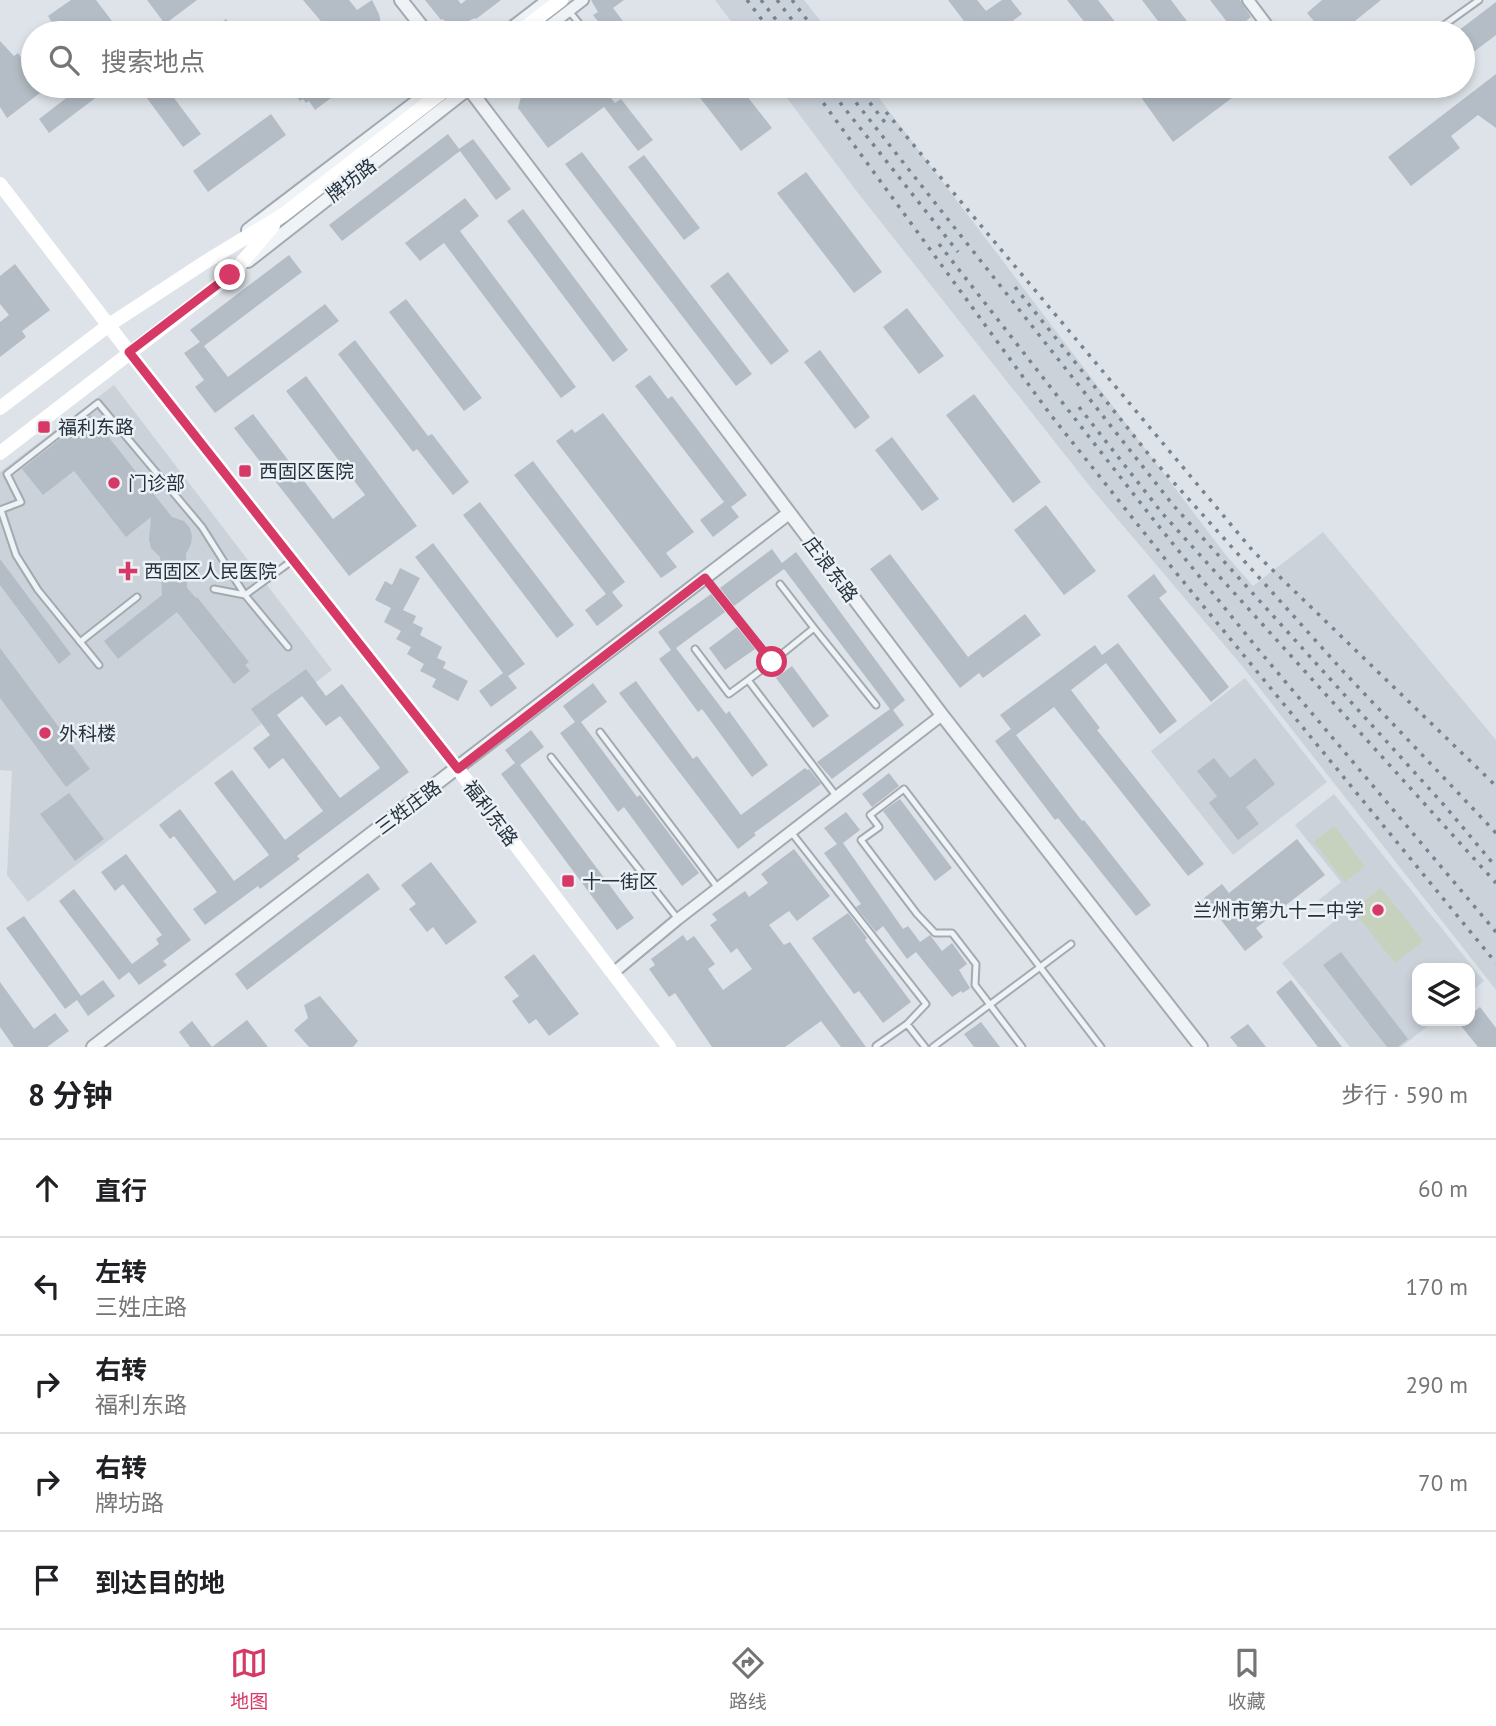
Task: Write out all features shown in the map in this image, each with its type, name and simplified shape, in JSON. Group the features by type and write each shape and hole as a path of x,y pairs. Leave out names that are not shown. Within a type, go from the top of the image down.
{"main road":[{"path":"537,21 564,4"},
{"name":"牌坊路","path":"0,408 109,325 283,215 434,98"},
{"name":"福利东路","path":"0,184 458,769 669,1047"},
{"name":"牌坊路","path":"0,453 230,275 283,215"}],"street":[{"path":"401,0 418,21"},
{"path":"520,21 547,0"},
{"path":"550,21 564,4 583,0"},
{"path":"1248,0 1264,21"},
{"name":"牌坊路","path":"210,259 421,98"},
{"name":"牌坊路","path":"230,275 455,98"},
{"name":"庄浪东路","path":"477,98 942,715 1201,1047"},
{"name":"三姓庄路","path":"93,1047 789,513"},
{"path":"613,973 678,919 942,715"}],"lane":[{"path":"1450,21 1479,0"},
{"path":"564,4 577,21"},
{"path":"99,665 38,590 16,555 1,510 21,502 8,474 98,403 202,527 245,595 288,647"},
{"path":"214,589 245,595 293,560"},
{"path":"705,578 772,662"},
{"path":"780,584 876,705"},
{"path":"80,642 137,597"},
{"path":"695,649 729,694 814,628"},
{"path":"748,680 837,797"},
{"path":"600,732 719,888"},
{"path":"551,757 678,919"},
{"path":"1022,1047 975,985 976,964 952,933 936,933 917,914 861,840 878,827 870,815 904,789 1101,1047"},
{"path":"791,832 926,1004 907,1024 876,1046"},
{"path":"933,1047 1070,944"},
{"path":"907,1024 925,1047"}],"shaded area":[{"path":"715,0 804,0 821,21 731,21"},
{"path":"787,98 879,98 1225,554 1253,586 1323,532 1496,740 1496,990 1243,667 1092,489 858,193"},
{"name":"西固区人民医院","path":"114,385 332,670 28,902 7,875 12,771 0,770 0,472"},
{"path":"1245,678 1327,782 1233,855 1151,751"},
{"name":"兰州市第九十二中学","path":"1334,794 1470,963 1412,963 1412,1026 1428,1026 1401,1047 1350,1047 1282,963 1335,921 1319,900 1341,882 1295,825"},
{"name":"兰州市第九十二中学","path":"1475,970 1484,981 1475,988"}],"green space":[{"path":"1334,826 1365,866 1345,882 1314,842"},
{"path":"1381,888 1423,941 1395,963 1353,910"}],"building":[{"path":"71,0 96,0 112,21 51,21 48,16"},
{"path":"147,0 197,0 169,21 163,21"},
{"path":"303,0 349,0 357,10 372,0 380,21 321,21"},
{"path":"425,0 458,0 461,4 466,0 501,0 476,19 441,20"},
{"path":"591,0 624,0 613,8 623,21 598,21 593,15 598,12"},
{"path":"948,0 977,0 986,11 1002,0 1011,0 1022,14 1012,21 964,21"},
{"path":"1067,0 1098,0 1115,21 1084,21"},
{"path":"1142,0 1171,0 1187,21 1158,21"},
{"path":"1210,0 1240,0 1251,17 1246,21 1226,21"},
{"path":"1322,0 1381,0 1355,21 1314,21 1307,13"},
{"path":"1496,2 1496,35 1475,51 1475,21 1471,21"},
{"path":"0,41 14,56 18,53 21,57 21,98 33,98 7,118 0,107"},
{"path":"1496,74 1496,128 1478,115 1451,136 1460,148 1411,186 1388,157 1465,98 1475,98 1475,90"},
{"path":"66,98 95,98 49,133 39,119"},
{"path":"147,98 174,98 201,134 183,147"},
{"path":"298,98 331,98 315,110 309,101 300,101"},
{"path":"521,98 611,98 615,103 621,99 653,140 638,151 604,107 548,148 518,108"},
{"path":"700,98 748,98 772,128 741,151"},
{"path":"1142,98 1232,98 1173,142"},
{"path":"271,114 286,135 208,192 193,171"},
{"path":"448,134 459,149 473,139 511,189 496,200 460,151 342,241 329,225"},
{"path":"582,152 752,374 736,386 565,164"},
{"path":"644,155 700,228 684,240 628,167"},
{"path":"806,172 882,272 854,293 777,193"},
{"path":"465,198 479,216 460,231 576,387 561,398 444,243 420,261 405,243"},
{"path":"523,209 628,350 613,362 507,221"},
{"path":"289,255 302,272 204,346 228,377 325,304 339,321 215,413 195,387 204,380 184,353 200,342 190,330"},
{"path":"15,264 50,310 22,331 26,337 0,357 0,322 9,315 0,304 0,276"},
{"path":"728,272 789,351 771,365 710,286"},
{"path":"406,299 482,398 464,411 389,312"},
{"path":"907,308 944,356 919,374 883,327"},
{"path":"355,340 428,436 432,434 469,482 453,495 417,449 413,452 338,354"},
{"path":"820,350 870,417 855,429 804,362"},
{"path":"650,375 668,399 672,396 747,495 731,507 739,517 713,537 700,520 724,502 635,386"},
{"path":"306,376 417,526 349,576 234,428 253,414 333,519 365,495 286,391"},
{"path":"974,394 1041,482 1013,503 946,415"},
{"path":"603,413 694,532 666,553 677,567 661,578 556,441 572,429 575,433"},
{"path":"91,415 172,517 184,521 190,528 191,544 186,554 187,588 249,662 245,665 250,671 234,684 177,612 118,659 104,641 162,595 160,557 151,548 149,540 151,517 126,537 74,471 43,495 22,469"},
{"path":"892,437 939,499 922,511 875,450"},
{"path":"533,461 625,582 612,592 623,606 597,626 585,610 606,594 514,475"},
{"path":"480,502 574,625 557,638 463,515"},
{"path":"1046,505 1096,571 1064,595 1014,530"},
{"path":"433,543 525,664 508,676 517,688 491,707 479,691 503,673 415,557"},
{"path":"772,549 782,563 796,552 905,700 893,710 904,725 832,779 817,762 890,709 784,569 734,606 720,588"},
{"path":"890,554 968,657 1025,614 1041,635 983,678 979,673 960,688 870,569"},
{"path":"0,559 71,654 59,664 0,585"},
{"path":"400,568 420,578 403,610 416,616 413,623 423,628 420,635 442,647 437,658 446,662 443,668 468,681 458,701 432,687 436,679 420,671 424,664 407,654 411,647 396,639 401,631 384,622 391,608 375,600 385,581 392,585"},
{"path":"1154,574 1167,592 1159,598 1229,687 1211,702 1127,596"},
{"path":"711,594 725,612 676,648 726,714 729,711 768,765 752,777 702,709 698,712 659,659 671,650 658,632"},
{"path":"737,627 755,649 725,670 709,648"},
{"path":"1118,643 1177,721 1160,734 1106,663 1071,690 1100,728 1097,730 1204,864 1188,876 1054,707 1016,735 1151,905 1136,916 1058,818 1055,820 995,741 1011,729 1000,715 1095,645 1102,655"},
{"name":"外科楼","path":"0,648 90,769 66,787 0,698"},
{"path":"792,666 829,716 813,728 776,678"},
{"path":"306,669 326,696 342,684 409,772 297,856 300,859 260,889 258,886 205,925 193,909 217,892 174,836 170,839 159,825 180,809 234,881 269,855 214,783 232,770 285,840 323,811 283,758 269,769 253,748 270,735 251,709","holes":["302,696 326,726 340,716 380,768 340,798 277,715"]},
{"path":"636,681 693,759 697,756 741,815 805,768 809,769 821,784 754,833 756,835 738,849 619,693"},
{"path":"593,683 607,702 581,722 699,873 682,886 624,807 618,812 560,733 575,722 563,706"},
{"path":"531,730 544,747 520,765 634,918 617,930 501,774 515,763 505,750"},
{"path":"1214,758 1230,778 1255,758 1275,784 1246,807 1259,824 1238,840 1209,803 1217,796 1197,771"},
{"path":"889,773 899,786 872,807 862,794"},
{"path":"69,793 104,839 75,861 40,814"},
{"path":"900,799 952,868 935,881 883,811"},
{"path":"846,812 860,830 843,843 903,929 908,926 920,942 930,935 942,951 952,943 967,964 959,970 970,988 963,993 961,991 952,997 916,952 907,959 883,926 876,932 856,907 861,904 824,853 837,844 824,828"},
{"path":"1297,839 1325,875 1256,928 1263,937 1245,951 1204,898 1222,884 1229,893"},
{"path":"794,849 830,896 797,921 789,911 769,925 784,945 790,942 866,1047 841,1047 821,1021 785,1047 712,1047 675,993 669,997 649,969 655,965 651,959 683,935 687,941 694,936 715,964 708,969 723,990 752,969 737,948 731,953 710,925 717,920 712,914 745,891 749,897 768,883 761,874"},
{"path":"126,854 191,940 163,961 167,965 139,985 129,972 119,980 59,901 74,889 132,964 159,944 156,939 162,935 123,884 115,891 101,872"},
{"path":"431,862 477,922 446,945 433,927 427,932 409,909 416,904 401,885"},
{"path":"368,873 380,889 247,990 235,974"},
{"path":"848,913 911,1002 883,1023 859,991 854,994 812,938"},
{"path":"24,916 81,996 103,980 115,996 88,1016 77,1000 65,1009 6,928"},
{"path":"1341,952 1408,1039 1398,1047 1387,1047 1323,965"},
{"path":"534,954 579,1014 549,1036 536,1019 529,1024 512,1001 519,996 504,977"},
{"path":"1291,980 1342,1047 1318,1047 1276,992"},
{"path":"0,982 34,1029 55,1013 69,1031 47,1047 14,1047 0,1027"},
{"path":"320,996 358,1041 353,1047 309,1047 294,1030 308,1018 304,1005"},
{"path":"1480,1007 1496,1028 1496,1047 1478,1047 1461,1026 1475,1026 1475,1011"},
{"path":"247,1020 268,1047 212,1047"},
{"path":"192,1021 212,1047 190,1047 179,1032"},
{"path":"981,1022 1000,1047 974,1047 964,1034"},
{"path":"1248,1024 1266,1047 1238,1047 1230,1037"}],"railway":[{"path":"747,0 763,21"},
{"path":"761,0 777,21"},
{"path":"777,0 793,21"},
{"path":"792,0 808,21"},
{"path":"820,98 1050,414 1173,569 1496,963"},
{"path":"836,98 958,252"},
{"path":"852,98 1173,505 1444,805 1496,867"},
{"path":"866,98 887,125"},
{"path":"886,112 1253,551 1496,786"},
{"path":"939,244 1257,648 1496,932"},
{"path":"1015,287 1150,456 1342,670 1496,833"},
{"path":"1079,407 1162,513 1496,883"}],"place":[{"name":"福利东路","path":"44,427"},
{"name":"西固区医院","path":"245,471"},
{"name":"门诊部","path":"114,483"},
{"name":"西固区人民医院","path":"128,571"},
{"name":"外科楼","path":"45,733"},
{"name":"十一街区","path":"568,881"},
{"name":"兰州市第九十二中学","path":"1378,910"}],"route":[{"path":"230,275 129,352 458,769 705,578 772,662"}]}
